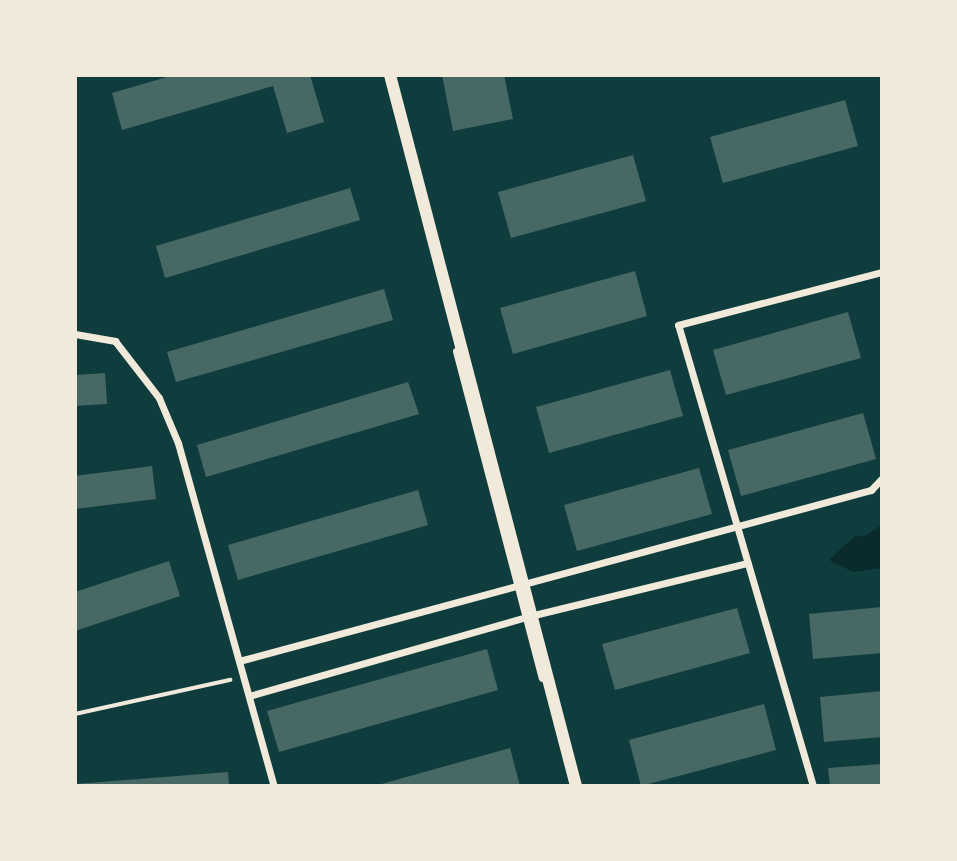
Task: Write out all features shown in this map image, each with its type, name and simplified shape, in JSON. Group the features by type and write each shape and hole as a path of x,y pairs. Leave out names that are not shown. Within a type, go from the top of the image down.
{"street":[{"path":"389,75 527,616 574,786"},
{"path":"813,786 678,325 882,272"},
{"path":"75,334 115,341 159,398 178,443 274,786"},
{"path":"239,661 519,583 737,528 871,490 882,478"},
{"path":"249,695 527,616 748,563"}],"path":[{"path":"75,714 244,677"}],"water":[{"path":"882,525 882,568 853,572 829,560 856,535 863,537"}],"building":[{"path":"174,75 310,75 324,122 287,133 273,86 122,130 112,93"},
{"path":"442,75 504,75 513,119 453,131"},
{"path":"845,100 858,146 723,183 710,137"},
{"path":"633,155 646,201 511,238 498,192"},
{"path":"350,188 360,220 165,278 156,246"},
{"path":"635,271 647,316 513,354 500,308"},
{"path":"384,289 393,320 176,382 167,352"},
{"path":"848,312 861,358 726,395 713,350"},
{"path":"670,370 683,416 549,453 536,407"},
{"path":"105,373 107,404 75,406 75,375"},
{"path":"408,382 419,414 206,477 197,445"},
{"path":"863,413 876,459 741,496 728,450"},
{"path":"152,466 156,499 75,509 75,476"},
{"path":"699,468 712,514 577,551 564,505"},
{"path":"418,490 428,525 238,580 228,545"},
{"path":"169,561 180,596 75,631 75,592"},
{"path":"882,607 882,653 813,659 809,614"},
{"path":"737,608 750,653 615,690 602,644"},
{"path":"487,649 498,690 279,752 267,711"},
{"path":"882,691 882,737 824,742 820,697"},
{"path":"764,704 776,750 641,786 629,740"},
{"path":"510,748 520,786 378,786 378,785"},
{"path":"882,764 882,786 830,786 828,768"},
{"path":"228,772 229,786 75,786 75,784"}]}
